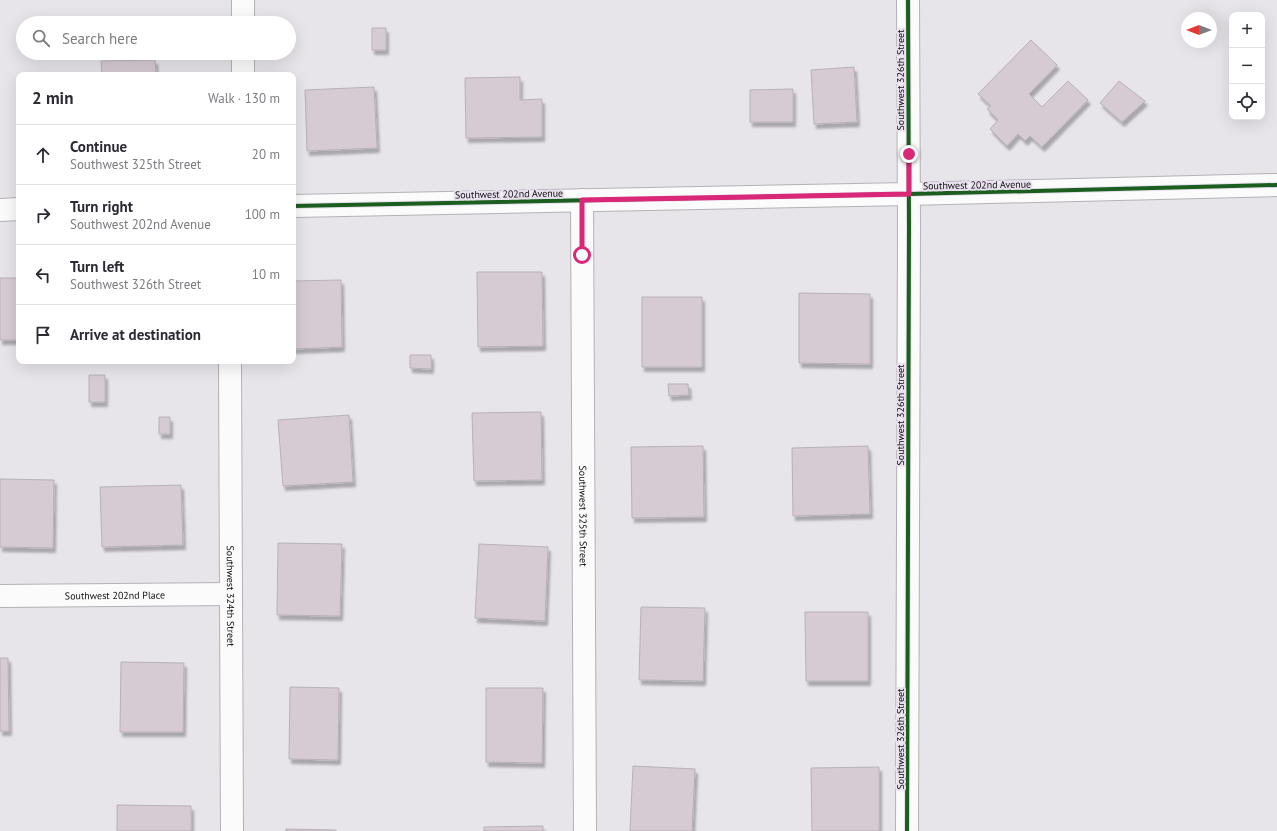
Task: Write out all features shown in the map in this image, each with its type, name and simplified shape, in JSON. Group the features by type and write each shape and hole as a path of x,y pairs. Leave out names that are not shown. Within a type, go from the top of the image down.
{"street":[{"path":"243,0 243,16"},
{"name":"Southwest 326th Street","path":"907,831 909,194 908,0"},
{"path":"243,60 244,72"},
{"name":"Southwest 202nd Avenue","path":"296,206 1277,186"},
{"name":"Southwest 325th Street","path":"582,200 585,831"},
{"path":"0,210 16,209"},
{"name":"Southwest 324th Street","path":"230,364 232,831"},
{"name":"Southwest 202nd Place","path":"0,596 231,594"}],"building":[{"path":"372,28 386,28 386,50 372,50"},
{"path":"1031,40 1057,65 1029,94 1042,107 1068,81 1088,100 1042,147 1030,136 1025,141 1018,134 1007,146 990,129 998,120 987,109 991,106 978,94"},
{"path":"155,60 156,72 102,72 101,61"},
{"path":"854,67 857,122 814,124 811,70"},
{"path":"520,77 520,100 542,99 542,137 466,138 465,78"},
{"path":"1119,81 1145,101 1122,122 1100,103"},
{"path":"374,87 377,148 307,151 305,90"},
{"path":"793,89 793,122 750,122 750,90"},
{"path":"477,272 542,272 543,346 478,347"},
{"path":"0,278 16,278 16,340 0,340"},
{"path":"341,280 342,347 296,349 296,281"},
{"path":"799,293 870,294 870,364 799,363"},
{"path":"642,297 702,297 702,367 642,367"},
{"path":"410,355 431,355 431,369 410,368"},
{"path":"89,375 105,375 105,402 89,402"},
{"path":"668,384 688,384 689,395 669,396"},
{"path":"541,412 542,480 474,481 472,413"},
{"path":"349,415 353,482 283,486 278,420"},
{"path":"159,417 170,417 170,434 159,434"},
{"path":"703,446 704,517 632,518 631,447"},
{"path":"868,446 870,514 793,516 792,448"},
{"path":"0,479 54,480 53,548 0,547"},
{"path":"181,485 183,545 102,547 100,487"},
{"path":"278,543 342,544 340,616 277,615"},
{"path":"479,544 548,547 545,621 475,618"},
{"path":"641,607 705,608 703,681 639,680"},
{"path":"805,612 868,612 868,681 806,681"},
{"path":"0,658 8,658 9,731 0,731"},
{"path":"121,662 184,663 183,732 120,732"},
{"path":"290,687 339,688 338,760 289,759"},
{"path":"486,688 543,688 542,763 486,762"},
{"path":"633,766 695,769 692,831 630,831"},
{"path":"879,767 879,831 812,831 811,768"},
{"path":"117,805 191,806 191,831 117,831"},
{"path":"543,826 543,831 484,831 484,827"},
{"path":"286,829 336,830 336,831 286,831"}],"cycle path":[{"path":"907,831 909,226 908,0"},
{"path":"296,206 1277,185"}],"route":[{"path":"582,255 582,200 909,194 909,154"}]}
